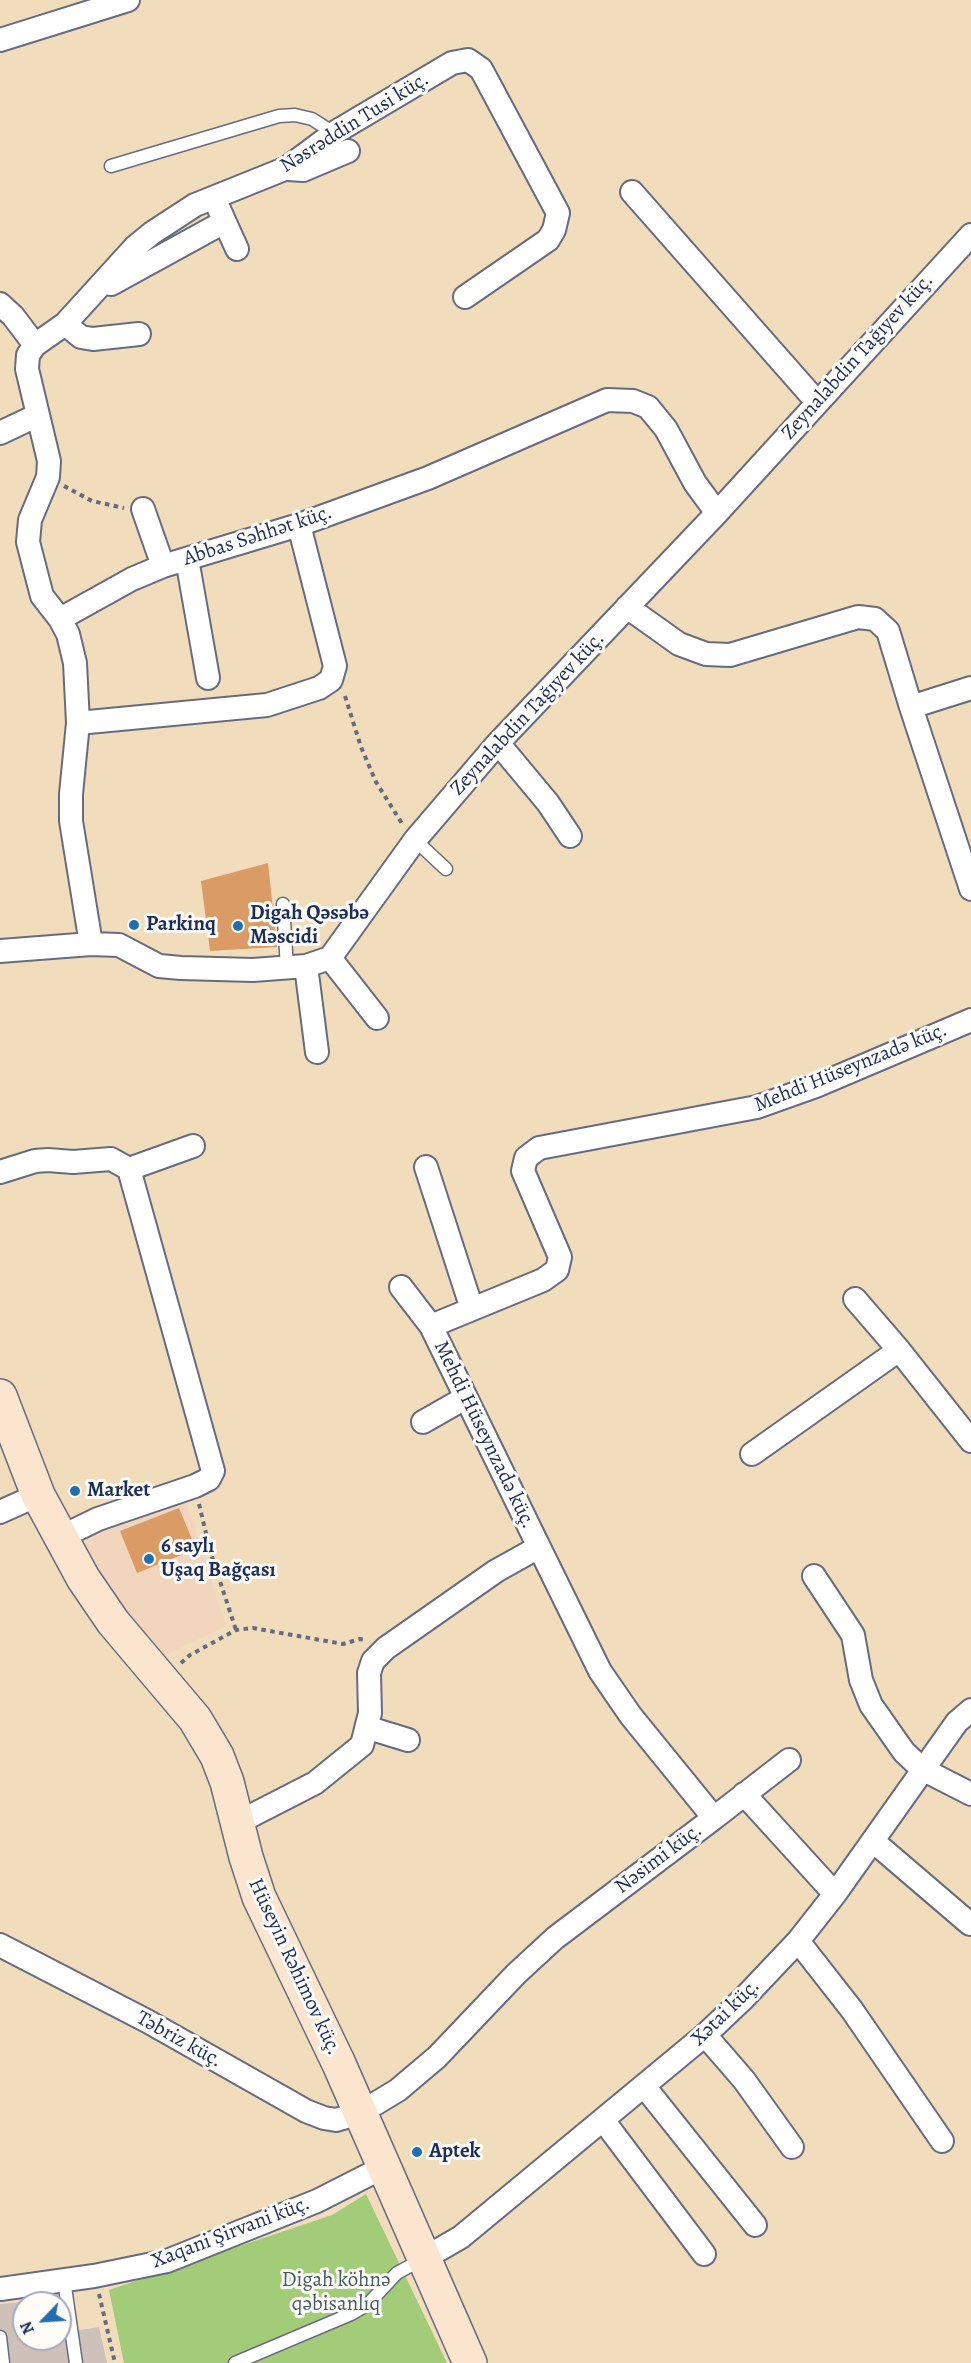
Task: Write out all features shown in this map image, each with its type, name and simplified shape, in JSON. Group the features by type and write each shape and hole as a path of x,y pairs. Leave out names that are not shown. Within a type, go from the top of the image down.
{"main road":[{"name":"Hüseyin Rəhimov küç.","path":"0,1396 38,1495 59,1538 113,1622 195,1719 217,1756 227,1782 263,1907 360,2113 470,2363"}],"street":[{"path":"0,40 128,0"},
{"name":"Nəsrəddin Tusi küç.","path":"35,345 65,324 135,247 152,233 195,205 287,168 334,133 452,63 468,60 481,69 558,213 554,230 548,240 465,297"},
{"path":"287,168 303,170 348,151"},
{"path":"632,192 817,402"},
{"path":"213,197 237,249"},
{"path":"103,282 111,284 224,222"},
{"name":"Zeynalabdin Tağıyev küç.","path":"330,958 415,840 498,743 717,513 971,235"},
{"path":"0,304 35,345 28,355 27,369 49,461 48,477 30,520 28,542 33,570 42,596 60,619 68,634 75,663 78,723 71,794 71,821 91,944"},
{"path":"65,324 81,337 93,339 139,334"},
{"name":"Abbas Səhhət küç.","path":"60,619 132,579 163,566 299,525 428,478 607,400 633,401 648,407 666,429 695,483 717,513"},
{"path":"0,433 39,415"},
{"path":"143,509 163,566"},
{"path":"78,723 267,705 319,688 331,680 335,666 299,525"},
{"path":"187,559 208,678"},
{"path":"627,607 678,644 706,654 730,655 858,616 874,619 888,631 971,889"},
{"path":"911,707 971,688"},
{"path":"498,743 548,803 570,836"},
{"path":"0,951 91,944 119,945 159,966 181,968 296,967 330,958 377,1018"},
{"path":"296,967 316,1052"},
{"name":"Mehdi Hüseynzadə küç.","path":"369,1728 369,1673 373,1661 386,1648 496,1571 539,1547 431,1326 543,1280 557,1270 560,1257 523,1171 526,1158 539,1148 758,1107 816,1086 971,1020"},
{"path":"0,1172 35,1161 48,1160 73,1162 111,1159 129,1168 193,1146"},
{"path":"426,1167 472,1309"},
{"path":"59,1538 98,1519 195,1486 209,1479 213,1471 210,1453 129,1168"},
{"path":"401,1287 431,1326"},
{"path":"855,1299 899,1350 971,1441"},
{"path":"752,1454 899,1350"},
{"path":"423,1422 465,1398"},
{"path":"0,1512 38,1495"},
{"name":"Nəsimi küç.","path":"360,2113 398,2090 437,2057 516,1974 555,1938 714,1818 631,1716 600,1671 539,1547"},
{"path":"814,1576 853,1635 861,1680 872,1705 904,1752 922,1769 971,1794"},
{"name":"Xətai küç.","path":"423,2259 461,2237 705,2035 798,1941 873,1842 957,1722 971,1710"},
{"path":"237,1823 315,1783 362,1745 369,1728 408,1740"},
{"path":"714,1818 789,1760"},
{"path":"744,1794 835,1894"},
{"path":"873,1842 970,1923"},
{"path":"798,1941 852,2010 942,2141"},
{"name":"Təbriz küç.","path":"0,1946 147,2021 306,2111 336,2120 360,2113"},
{"path":"705,2035 744,2080 792,2147"},
{"path":"644,2086 755,2225"},
{"path":"603,2120 704,2254"},
{"name":"Xaqani Şirvani küç.","path":"0,2289 94,2276 167,2261 308,2205 384,2167"}],"lane":[{"path":"111,166 279,116 295,115 312,119 334,133"},
{"path":"415,840 446,868"},
{"path":"283,904 296,967"},
{"path":"235,2363 351,2314 368,2304 397,2274 423,2259"},
{"path":"64,2280 76,2363"},
{"path":"0,2337 3,2363"}],"path":[{"path":"48,477 92,501 110,506 143,509"},
{"path":"335,666 361,747 376,782 393,813 415,840"},
{"path":"195,1486 211,1554 236,1630"},
{"path":"161,1681 190,1655 236,1630 253,1628 343,1644 360,1639 386,1648"},
{"path":"94,2276 115,2363"}],"shaded area":[{"name":"6 saylı Uşaq Bağçası","path":"185,1498 226,1626 157,1659 102,1582 83,1536"},
{"path":"12,2303 12,2351 72,2351 72,2331 99,2327 107,2363 0,2363 0,2304"}],"green space":[{"name":"Digah köhnə qəbisanlıq","path":"366,2194 447,2363 124,2363 109,2290 332,2215"}],"building":[{"path":"268,863 277,947 210,951 201,881"},
{"path":"179,1508 196,1549 137,1573 120,1531"}],"place":[{"name":"Parkinq","path":"134,925"},
{"name":"Digah Qəsəbə Məscidi","path":"238,926"},
{"name":"Market","path":"75,1491"},
{"name":"6 saylı Uşaq Bağçası","path":"149,1559"},
{"name":"Aptek","path":"417,2152"}]}
